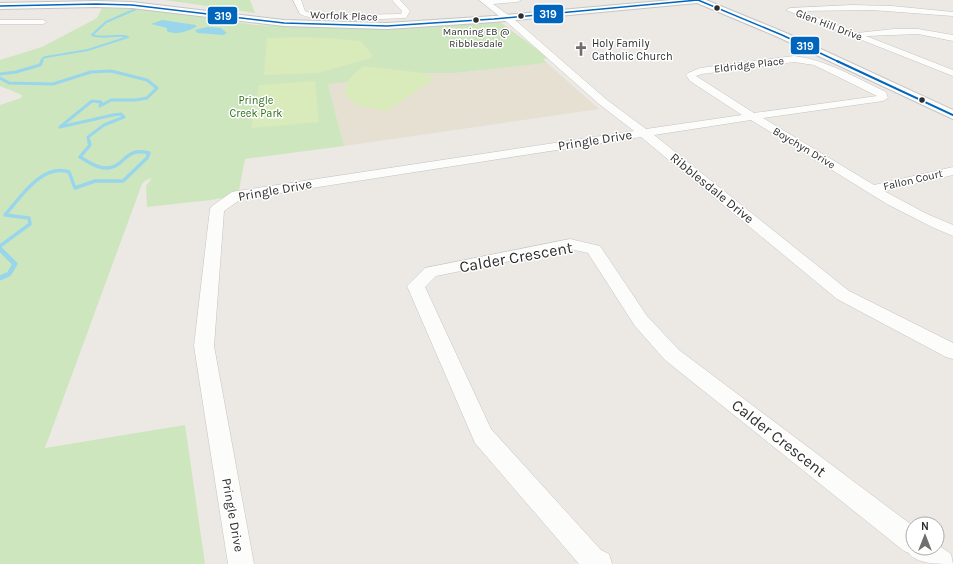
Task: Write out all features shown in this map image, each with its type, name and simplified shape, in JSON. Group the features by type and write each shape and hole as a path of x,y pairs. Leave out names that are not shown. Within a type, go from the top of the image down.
{"main road":[{"path":"0,5 132,5 284,23 354,26 431,24 662,0"},
{"path":"698,0 741,17 951,113"},
{"path":"504,16 701,0"},
{"path":"707,0 739,14 741,17"}],"street":[{"name":"Worfolk Place","path":"297,0 301,11 305,14 325,16 403,16 406,11 396,0"},
{"name":"Ribblesdale Drive","path":"485,1 517,0"},
{"name":"Ribblesdale Drive","path":"485,1 603,102 644,133 843,295 953,352"},
{"name":"Glen Hill Drive","path":"953,14 871,7 834,7 790,10 953,73"},
{"path":"0,22 43,22"},
{"path":"856,35 914,30 932,32 953,38"},
{"name":"Eldridge Place","path":"794,59 804,60 817,63 882,94 883,98 752,116 693,79 691,75 700,71 794,59"},
{"path":"644,133 752,116"},
{"name":"Boychyn Drive","path":"752,116 873,190 930,222 953,231"},
{"name":"Pringle Drive","path":"241,564 204,346 217,209 237,195 644,133"},
{"name":"Fallon Court","path":"873,190 953,171"},
{"name":"Calder Crescent","path":"599,564 592,559 483,436 416,286 431,272 570,244 594,248 640,321 672,355 905,536"},
{"path":"930,556 941,564"}],"shaded area":[{"path":"547,63 599,109 344,146 327,80 437,72 456,73"}],"green space":[{"path":"165,0 250,0 255,13"},
{"name":"Pringle Creek Park","path":"102,8 145,9 256,25 365,29 500,22 549,58 543,59 547,63 456,73 423,73 328,84 344,146 245,159 238,195 211,200 147,207 146,186 152,178 146,180 142,184 45,448 185,425 205,564 0,564 0,105 21,98 22,95 0,86 0,60 42,47 97,18"},
{"path":"299,37 361,41 372,54 371,58 318,73 264,75 267,38"},
{"path":"363,66 424,73 434,79 387,111 359,106 345,96 345,91 350,79"},
{"name":"Pringle Creek Park","path":"315,81 319,122 251,128 259,85"}],"water":[{"path":"162,20 196,25 196,27 186,31 174,33 167,31 167,28 151,24"},
{"path":"207,27 221,28 227,33 223,35 197,33 195,30"}],"waterway":[{"path":"41,62 43,58 46,57 88,50 128,37 101,37 92,35 106,22 136,9"},
{"path":"0,74 16,72 40,65 42,61"},
{"path":"0,78 9,83 53,84 91,72 111,71 147,80 157,88 147,98 136,100 111,100 100,106 101,102 92,101 60,127 113,115 121,114 124,117 104,125 88,137 89,142"},
{"path":"0,246 30,224 29,218 5,215 32,184 41,177 59,171 69,172 75,188 95,181 123,181 147,158 149,153 134,153 129,155 117,165 103,168 80,157 90,145 89,141"},
{"path":"0,249 15,264 9,274 0,278"}],"transit line":[{"name":"319","path":"0,6 96,4 132,5 284,23 387,26 494,19 698,0 782,35 953,115"}],"place":[{"name":"Manning EB @ Ribblesdale","path":"476,20"},
{"name":"Holy Family Catholic Church","path":"581,49"}]}
